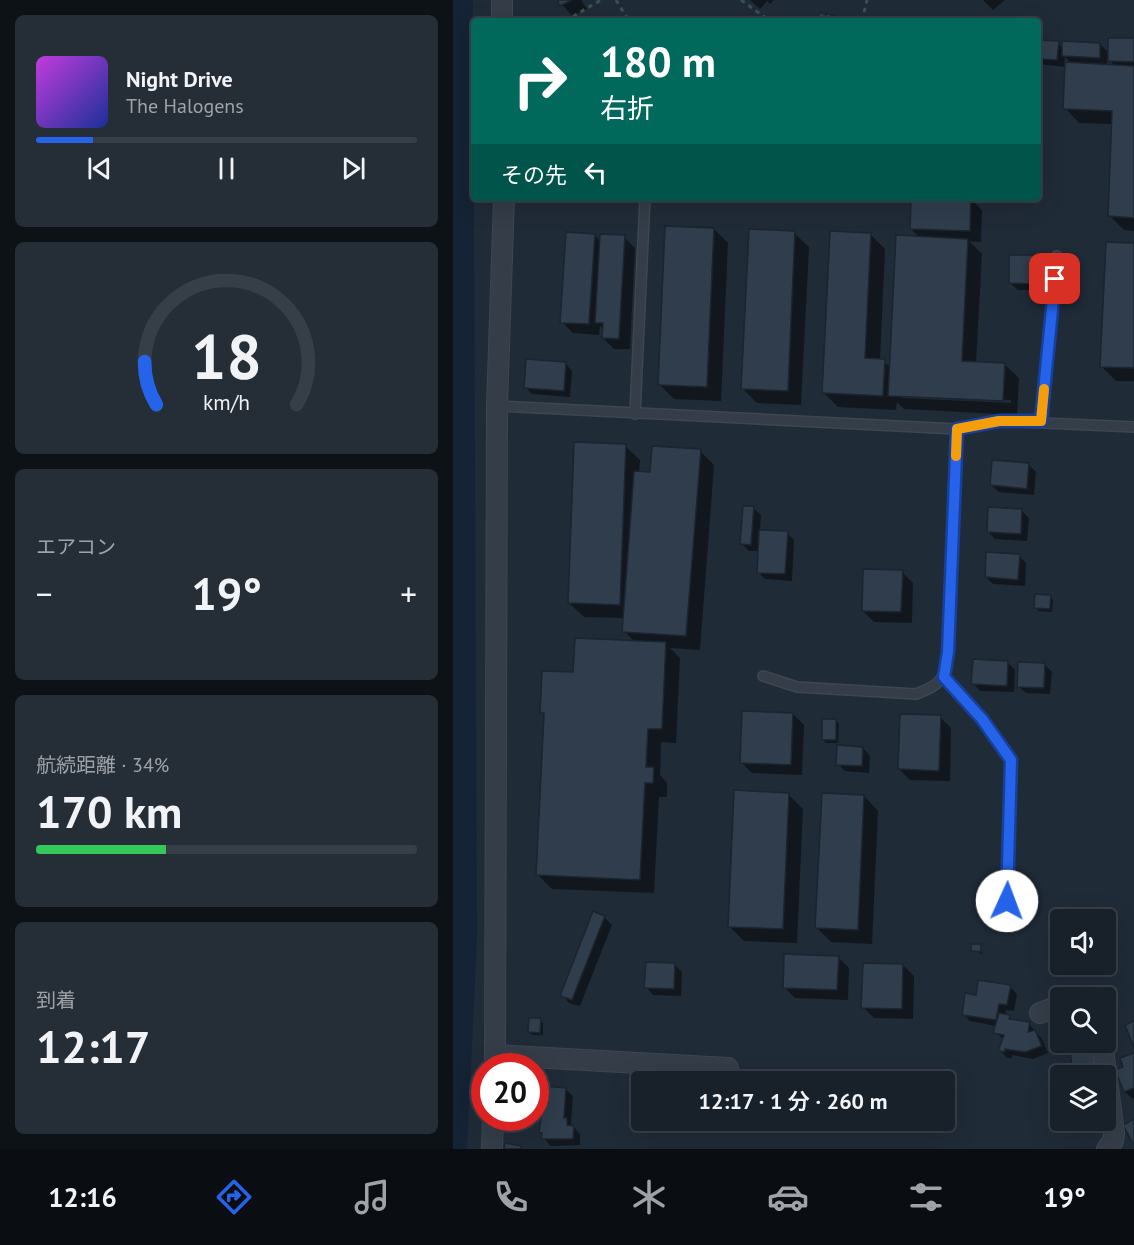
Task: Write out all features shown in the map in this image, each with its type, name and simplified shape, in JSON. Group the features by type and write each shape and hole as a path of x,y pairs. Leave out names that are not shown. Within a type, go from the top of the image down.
{"street":[{"path":"502,0 503,18"},
{"path":"495,1053 497,406 504,201"},
{"path":"1040,1013 1050,1009"},
{"path":"1104,1053 1114,1133 1113,1141 1107,1149"},
{"path":"549,1063 727,1068"},
{"path":"492,1149 493,1131"}],"lane":[{"path":"635,414 645,201"},
{"path":"1041,421 1057,256"},
{"path":"497,406 957,429 999,421 1041,421 1134,427"},
{"path":"763,676 797,687 916,694 932,688 944,677 948,652 957,429"},
{"path":"944,677 982,719 1011,760 1007,901"}],"path":[{"path":"570,18 601,0"},
{"path":"616,0 627,18"},
{"path":"741,0 765,18"},
{"path":"863,18 867,0"}],"water":[{"path":"453,0 473,0 473,18 471,18 471,201 474,201 477,938 467,1149 453,1149"}],"building":[{"path":"557,0 572,0 560,6"},
{"path":"820,12 838,18 817,18"},
{"path":"1108,38 1134,38 1134,62 1108,61"},
{"path":"1041,40 1059,41 1057,60 1041,59"},
{"path":"1062,41 1100,43 1100,58 1062,56"},
{"path":"1065,62 1134,66 1134,218 1108,216 1112,111 1063,109"},
{"path":"911,201 971,201 970,231 910,229"},
{"path":"665,226 714,228 707,387 658,385"},
{"path":"749,229 795,231 788,391 741,389"},
{"path":"830,231 871,233 865,358 885,359 883,396 822,393"},
{"path":"566,232 595,234 589,324 560,323"},
{"path":"600,234 625,235 619,339 602,338 603,323 595,323"},
{"path":"896,235 968,239 962,361 1005,363 1003,401 888,396"},
{"path":"1106,242 1134,243 1134,368 1100,367"},
{"path":"1009,255 1033,255 1033,284 1009,283"},
{"path":"526,359 566,362 564,391 524,388"},
{"path":"574,442 626,444 620,605 568,603"},
{"path":"652,446 701,449 686,636 622,632 634,471 650,472"},
{"path":"992,460 1029,463 1027,489 990,485"},
{"path":"743,506 754,506 751,545 740,544"},
{"path":"988,507 1022,509 1021,534 987,532"},
{"path":"759,530 788,531 785,574 757,573"},
{"path":"986,552 1020,554 1018,580 985,577"},
{"path":"863,569 903,570 901,612 862,611"},
{"path":"1035,594 1051,595 1050,609 1034,608"},
{"path":"575,638 666,642 662,729 648,729 646,767 654,767 653,783 645,783 640,880 536,875 544,713 540,713 542,671 573,672"},
{"path":"973,659 1008,661 1007,686 971,684"},
{"path":"1018,662 1045,663 1044,688 1017,687"},
{"path":"742,711 793,713 791,765 740,763"},
{"path":"900,714 941,715 939,771 898,769"},
{"path":"822,719 836,719 836,740 822,740"},
{"path":"837,745 863,747 862,766 836,765"},
{"path":"734,790 789,793 783,929 728,927"},
{"path":"822,793 864,795 858,930 815,928"},
{"path":"593,911 605,916 572,1000 560,996"},
{"path":"971,944 981,944 981,952 971,951"},
{"path":"784,954 839,956 837,990 783,988"},
{"path":"646,962 675,963 674,989 644,988"},
{"path":"863,963 903,964 902,1009 861,1008"},
{"path":"978,980 1011,985 1007,1005 999,1004 996,1020 962,1015 965,993 976,995"},
{"path":"999,1013 1010,1015 1009,1019 1030,1022 1028,1032 1035,1030 1042,1046 1025,1052 1005,1049 1005,1052 998,1051 1004,1035 993,1033"},
{"path":"529,1018 541,1018 540,1033 528,1032"},
{"path":"1134,1021 1134,1048 1125,1025"},
{"path":"1070,1053 1097,1053 1099,1065 1072,1065"},
{"path":"1134,1053 1134,1088 1124,1092 1116,1072 1116,1070 1123,1067 1120,1058"},
{"path":"549,1086 566,1088 564,1118 567,1118 567,1125 574,1126 573,1139 541,1139 542,1133 539,1131 549,1131"},
{"path":"1134,1119 1134,1144 1133,1144 1123,1125"},
{"path":"505,1143 521,1146 521,1149 504,1149"}],"slow traffic":[{"path":"956,456 957,429 999,421 1041,421 1044,389"}],"route":[{"path":"1007,901 1011,760 982,719 944,677 948,652 957,429 999,421 1041,421 1055,279"}]}
